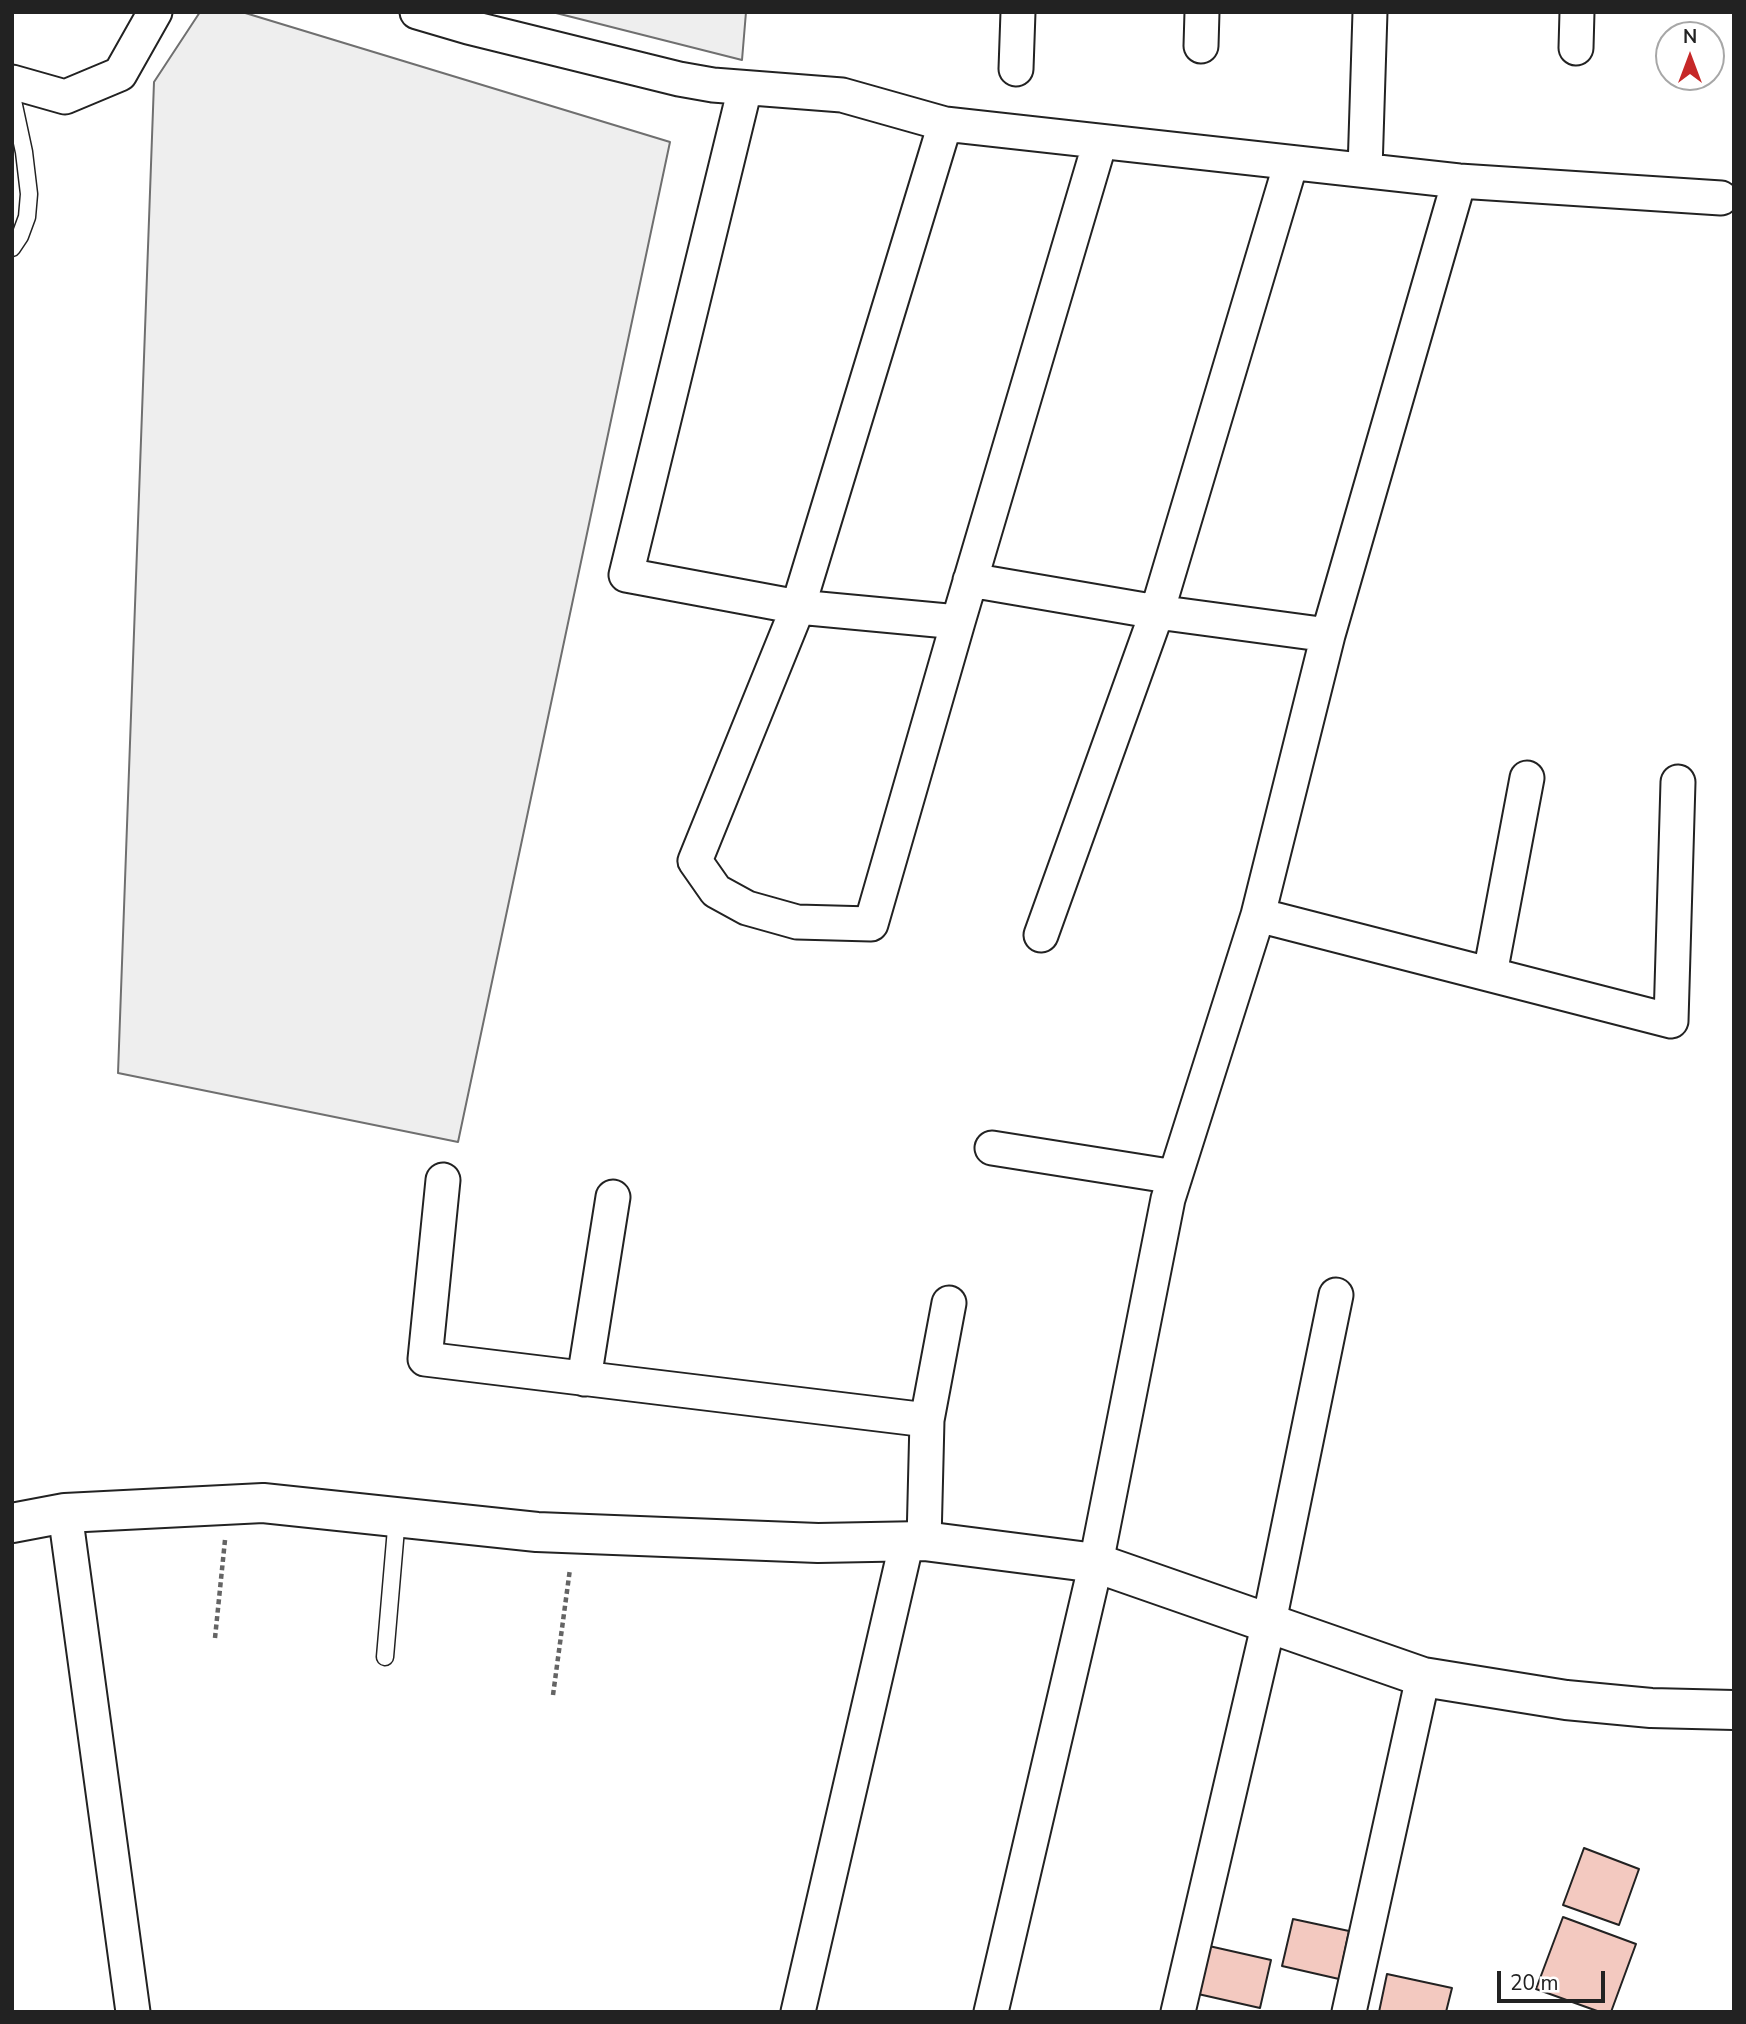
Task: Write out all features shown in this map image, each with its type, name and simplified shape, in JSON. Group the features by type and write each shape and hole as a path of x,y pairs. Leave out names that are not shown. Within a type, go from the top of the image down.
{"street":[{"path":"12,82 65,97 120,74 155,12"},
{"path":"417,12 680,79 713,85 842,95 945,124 1459,181 1721,198"},
{"path":"1016,69 1018,12"},
{"path":"1201,46 1202,12"},
{"path":"1365,170 1370,12"},
{"path":"1577,12 1577,48"},
{"path":"745,88 626,575 798,607 958,622"},
{"path":"945,124 798,607 695,861 716,891 747,908 797,922 871,924 1100,142"},
{"path":"1041,935 1157,612 1291,163"},
{"path":"991,2012 1096,1563 1168,1199 1258,915 1328,635 1459,181"},
{"path":"970,580 1157,612 1328,635"},
{"path":"1490,974 1527,778"},
{"path":"1258,915 1671,1021 1678,782"},
{"path":"992,1148 1175,1177"},
{"path":"443,1180 425,1359 927,1420"},
{"path":"584,1379 613,1197"},
{"path":"1178,2012 1269,1622 1336,1295"},
{"path":"798,2012 915,1541 927,1420 949,1303"},
{"path":"12,1523 65,1513 263,1503 537,1532 818,1543 915,1541 1096,1563 1423,1677 1566,1700 1734,1710"},
{"path":"65,1513 133,2012"},
{"path":"1349,2012 1423,1677"}],"lane":[{"path":"12,96 24,152 29,194 27,217 12,248"},
{"path":"385,1657 397,1517"}],"path":[{"path":"215,1638 228,1505"},
{"path":"554,1695 574,1534"}],"shaded area":[{"path":"200,12 242,12 670,142 458,1142 118,1073 154,82"},
{"path":"552,12 746,12 742,60"}],"building":[{"path":"1584,1848 1639,1869 1619,1925 1563,1905"},
{"path":"1563,1917 1636,1944 1611,2012 1600,2012 1536,1989"},
{"path":"1293,1919 1349,1931 1339,1979 1282,1966"},
{"path":"1209,1946 1271,1960 1260,2008 1198,1994"},
{"path":"1387,1974 1452,1988 1446,2012 1379,2012"}]}
